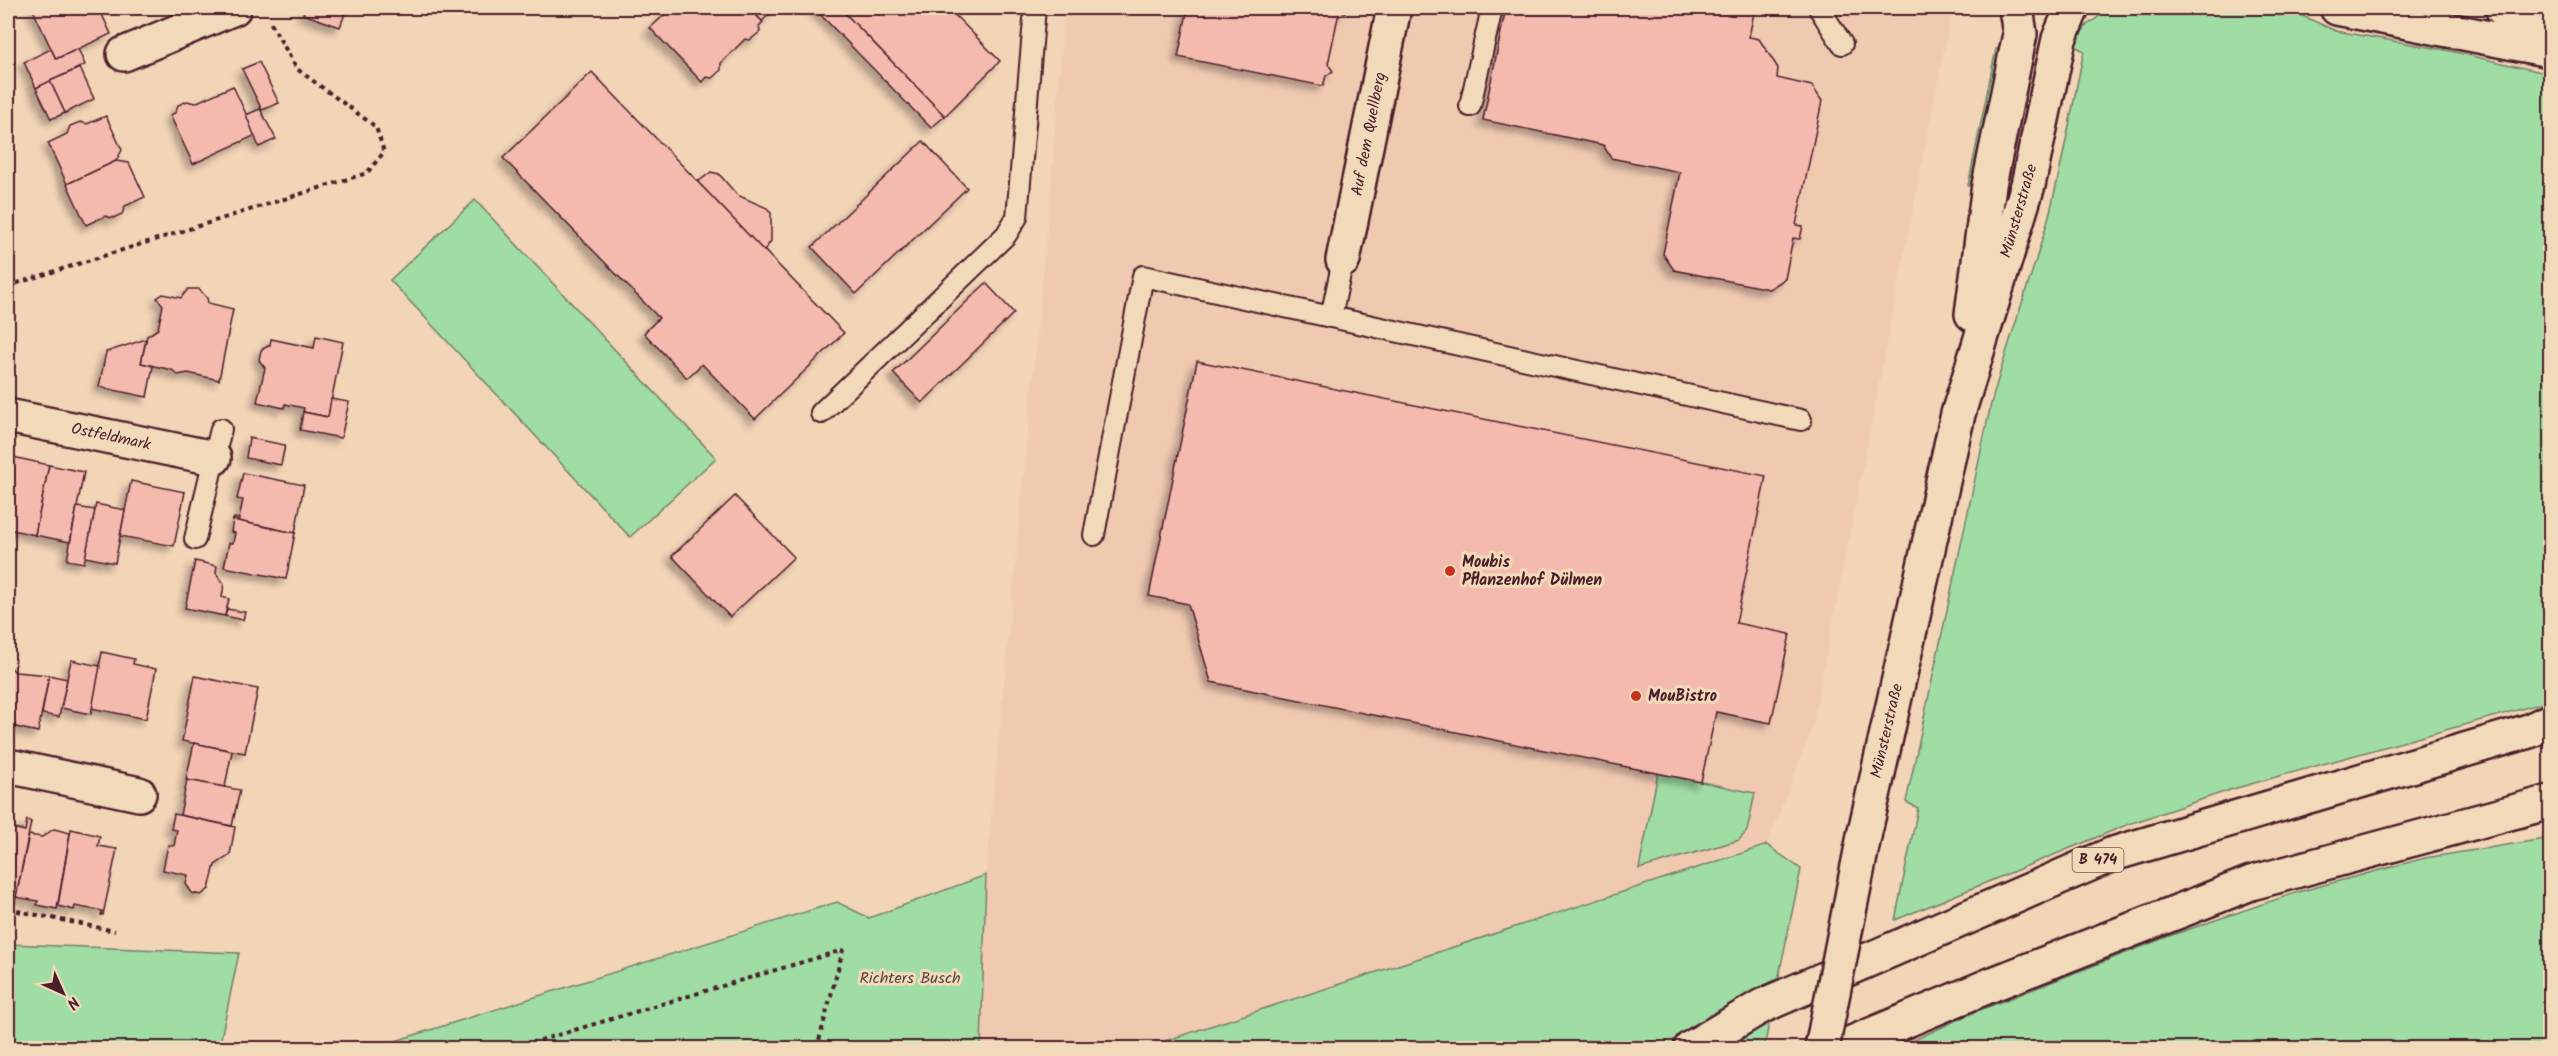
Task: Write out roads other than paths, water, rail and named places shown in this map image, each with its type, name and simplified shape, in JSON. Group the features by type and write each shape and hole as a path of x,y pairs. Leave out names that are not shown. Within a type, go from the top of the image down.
{"main road":[{"name":"Auf dem Quellberg","path":"1343,260 1394,8"},
{"name":"Münsterstraße","path":"1958,414 1989,185 2020,34 2016,8"},
{"name":"Münsterstraße","path":"1822,1048 1864,836 1958,414 2028,186 2059,39 2073,8"},
{"path":"2337,8 2550,50"},
{"path":"2502,8 2550,18"},
{"path":"124,54 248,11"},
{"name":"Ostfeldmark","path":"8,416 217,444"},
{"name":"B 474","path":"1691,1048 1762,1006 2113,854 2543,727"},
{"path":"8,766 139,794"},
{"path":"1840,1048 1993,984 2251,883 2550,802"}],"lane":[{"path":"821,412 1006,234 1017,217 1035,8"},
{"path":"1470,106 1492,8"},
{"path":"1818,8 1842,44"},
{"path":"1331,317 1343,260"},
{"path":"1094,535 1143,276 1801,420"},
{"path":"195,539 217,444"}],"place":[{"name":"Moubis Pflanzenhof Dülmen","path":"1450,571"},
{"name":"MouBistro","path":"1636,696"}],"park label":[{"name":"Richters Busch","path":"910,978"}]}
